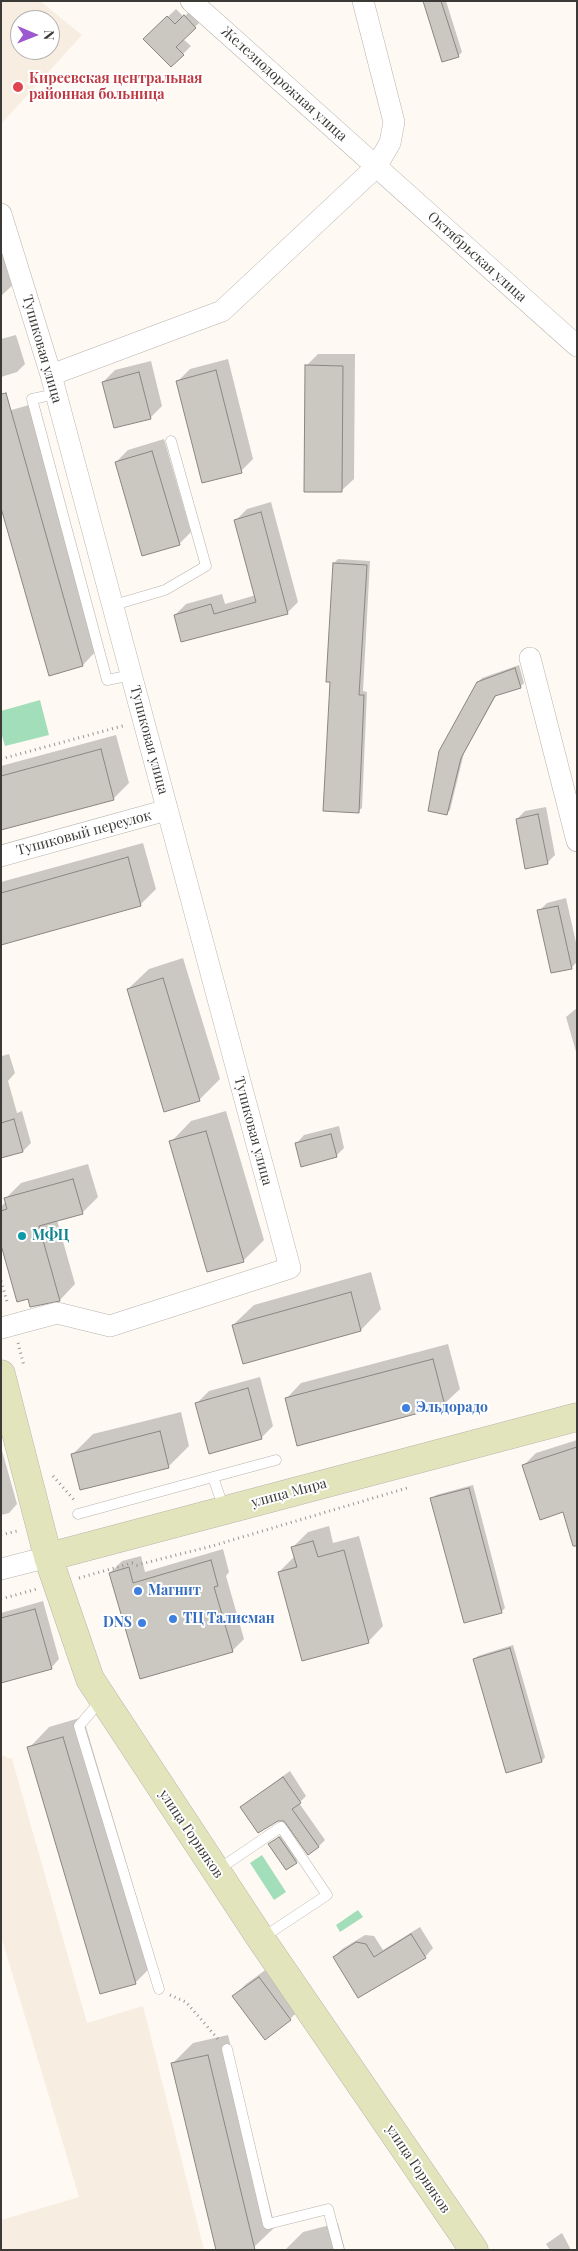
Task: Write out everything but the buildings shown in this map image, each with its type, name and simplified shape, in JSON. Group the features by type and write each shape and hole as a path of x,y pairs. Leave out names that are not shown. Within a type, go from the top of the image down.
{"main road":[{"name":"улица Горняков","path":"14,1373 48,1557 90,1679 261,1939 474,2250"},
{"name":"улица Мира","path":"48,1557 577,1417"}],"street":[{"name":"Железнодорожная улица","path":"191,1 376,167"},
{"path":"53,384 222,311 376,167 390,144 394,122 363,1"},
{"name":"Октябрьская улица","path":"376,167 577,346"},
{"name":"Тупиковая улица","path":"1,214 53,384 114,605 290,1268 110,1326 57,1313 7,1326"},
{"path":"530,658 577,841"},
{"name":"Тупиковый переулок","path":"1,856 167,810"},
{"name":"улица Мира","path":"1,1569 48,1557"}],"lane":[{"path":"53,384 32,400 107,680 132,675"},
{"path":"114,605 165,590 206,566 171,440"},
{"path":"78,1514 276,1460"},
{"path":"214,1477 224,1510"},
{"path":"103,1699 79,1726 158,1989"},
{"path":"216,1871 281,1827 326,1894 261,1939"},
{"path":"226,2049 268,2224 328,2209 339,2250"}],"path":[{"path":"1,759 144,720"},
{"path":"1,1281 14,1373"},
{"path":"51,1469 54,1478 75,1500 78,1514"},
{"path":"1,1599 132,1563 137,1565 212,1546 416,1486"},
{"path":"158,1989 186,2002 226,2049"}],"shaded area":[{"name":"Киреевская центральная районная больница","path":"1,1 40,1 51,10 10,10 10,60 59,60 1,124"},
{"name":"Киреевская центральная районная больница","path":"60,17 82,35 60,59"},
{"path":"1,1755 12,1759 87,2023 143,2006 204,2250 1,2250 1,2220 79,2197 1,1936"}],"green space":[{"path":"40,700 49,735 5,746 1,732 1,711"},
{"path":"262,1855 286,1892 274,1900 250,1863"},
{"path":"358,1910 363,1917 340,1932 336,1925"}],"place":[{"name":"Киреевская центральная районная больница","path":"18,87"},
{"name":"МФЦ","path":"22,1236"},
{"name":"Эльдорадо","path":"406,1408"},
{"name":"Магнит","path":"138,1591"},
{"name":"ТЦ Талисман","path":"173,1619"},
{"name":"DNS","path":"142,1623"}]}
